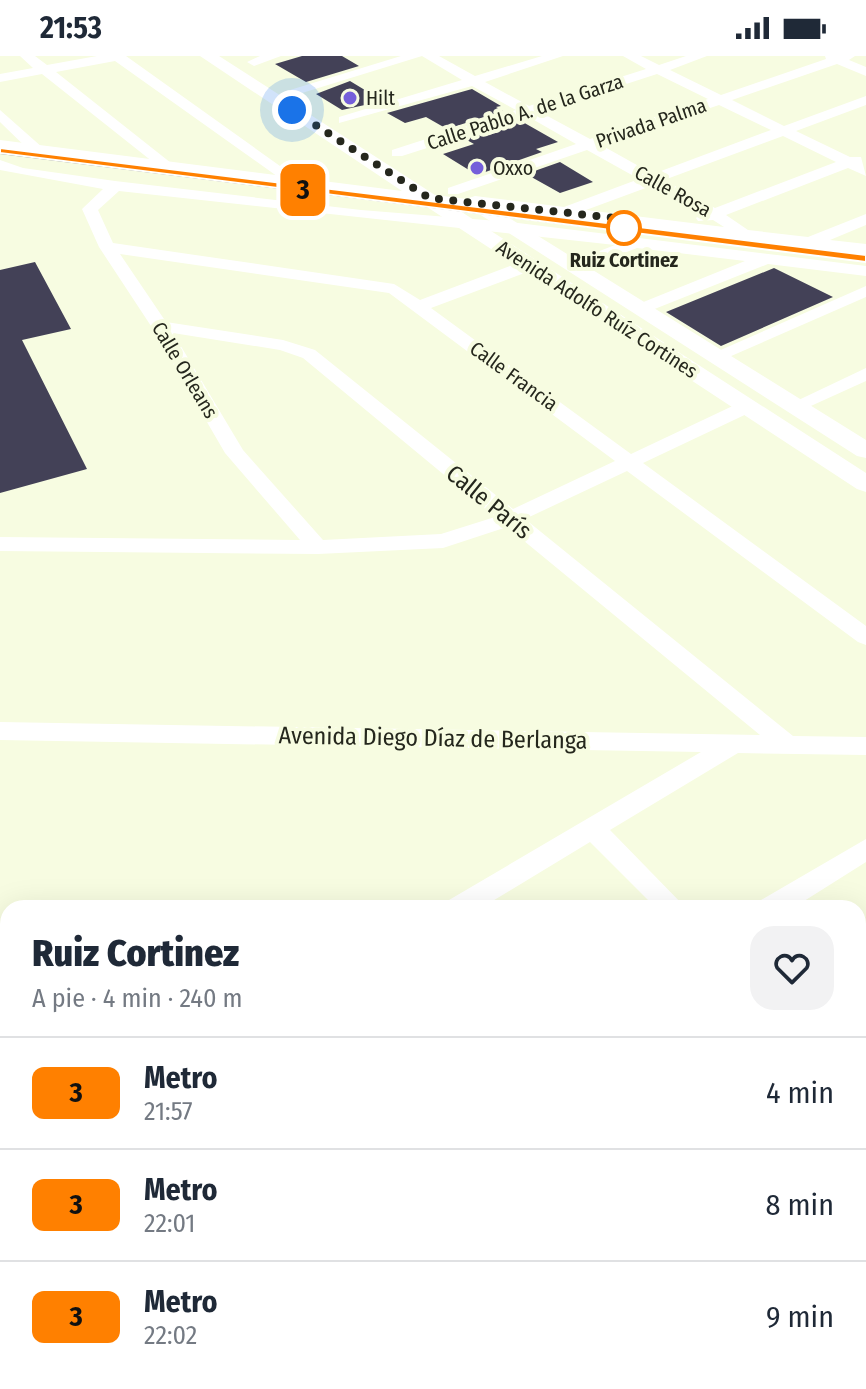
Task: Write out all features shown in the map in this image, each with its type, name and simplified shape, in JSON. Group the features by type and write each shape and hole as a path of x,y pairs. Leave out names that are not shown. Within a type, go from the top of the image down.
{"main road":[{"name":"Avenida Adolfo Ruíz Cortines","path":"208,56 379,167 428,181 462,204 510,227 866,451"},
{"path":"249,59 363,132"},
{"path":"0,146 46,152 89,164 866,269"},
{"name":"Avenida Adolfo Ruíz Cortines","path":"391,150 462,204 529,265 866,484"},
{"path":"0,163 89,164 866,255"},
{"path":"349,188 373,182 381,175 379,167"}],"street":[{"path":"27,56 163,163"},
{"path":"0,78 118,56 293,181"},
{"path":"249,59 274,56"},
{"path":"297,90 416,56"},
{"name":"Calle Rosa","path":"429,56 748,234"},
{"path":"332,112 474,81 556,56"},
{"path":"630,56 866,171"},
{"name":"Calle Pablo A. de la Garza","path":"391,150 528,111 700,56"},
{"path":"838,57 866,72"},
{"name":"Privada Palma","path":"462,204 589,144 838,57"},
{"path":"545,231 537,227 537,221 866,100"},
{"path":"0,114 46,152 163,163 381,192 428,181"},
{"path":"683,226 866,156"},
{"path":"0,163 115,186 361,215 462,204 568,211 866,249"},
{"name":"Calle Orleans","path":"115,186 90,209 107,247 160,326 235,453 318,547"},
{"path":"361,215 383,208 387,200 381,192"},
{"path":"809,242 866,219"},
{"path":"510,227 866,269"},
{"path":"575,267 637,242"},
{"name":"Calle Francia","path":"107,247 384,286 419,306 866,637"},
{"path":"642,309 767,258"},
{"path":"800,262 863,296"},
{"path":"419,306 529,265"},
{"path":"716,356 863,296"},
{"name":"Calle París","path":"160,326 283,345 309,354 788,745"},
{"path":"795,406 866,374"},
{"path":"0,544 318,547 443,541 509,519 746,407"},
{"name":"Avenida Diego Díaz de Berlanga","path":"0,731 866,746"},
{"path":"473,900 736,743"},
{"path":"593,829 665,900"},
{"path":"784,900 866,849"}],"building":[{"path":"302,56 342,56 359,66 306,82 275,64"},
{"name":"Hilt","path":"350,81 383,101 342,110 316,94"},
{"path":"472,89 501,106 496,107 503,111 447,129 426,117 405,123 387,113"},
{"path":"521,121 558,142 536,149 542,152 477,175 443,154 474,144 465,139"},
{"path":"560,162 593,182 560,193 526,174"},
{"path":"35,262 71,329 22,340 87,469 0,493 0,270"},
{"path":"774,268 833,297 721,346 666,312"}],"railway":[{"path":"0,151 866,259"}],"metro line":[{"name":"3","path":"0,151 866,259"}],"place":[{"name":"Hilt","path":"350,98"},
{"name":"Oxxo","path":"477,168"},
{"name":"Ruiz Cortinez","path":"624,228"}],"route":[{"path":"292,110 429,198 509,204 625,219 624,228"}]}
